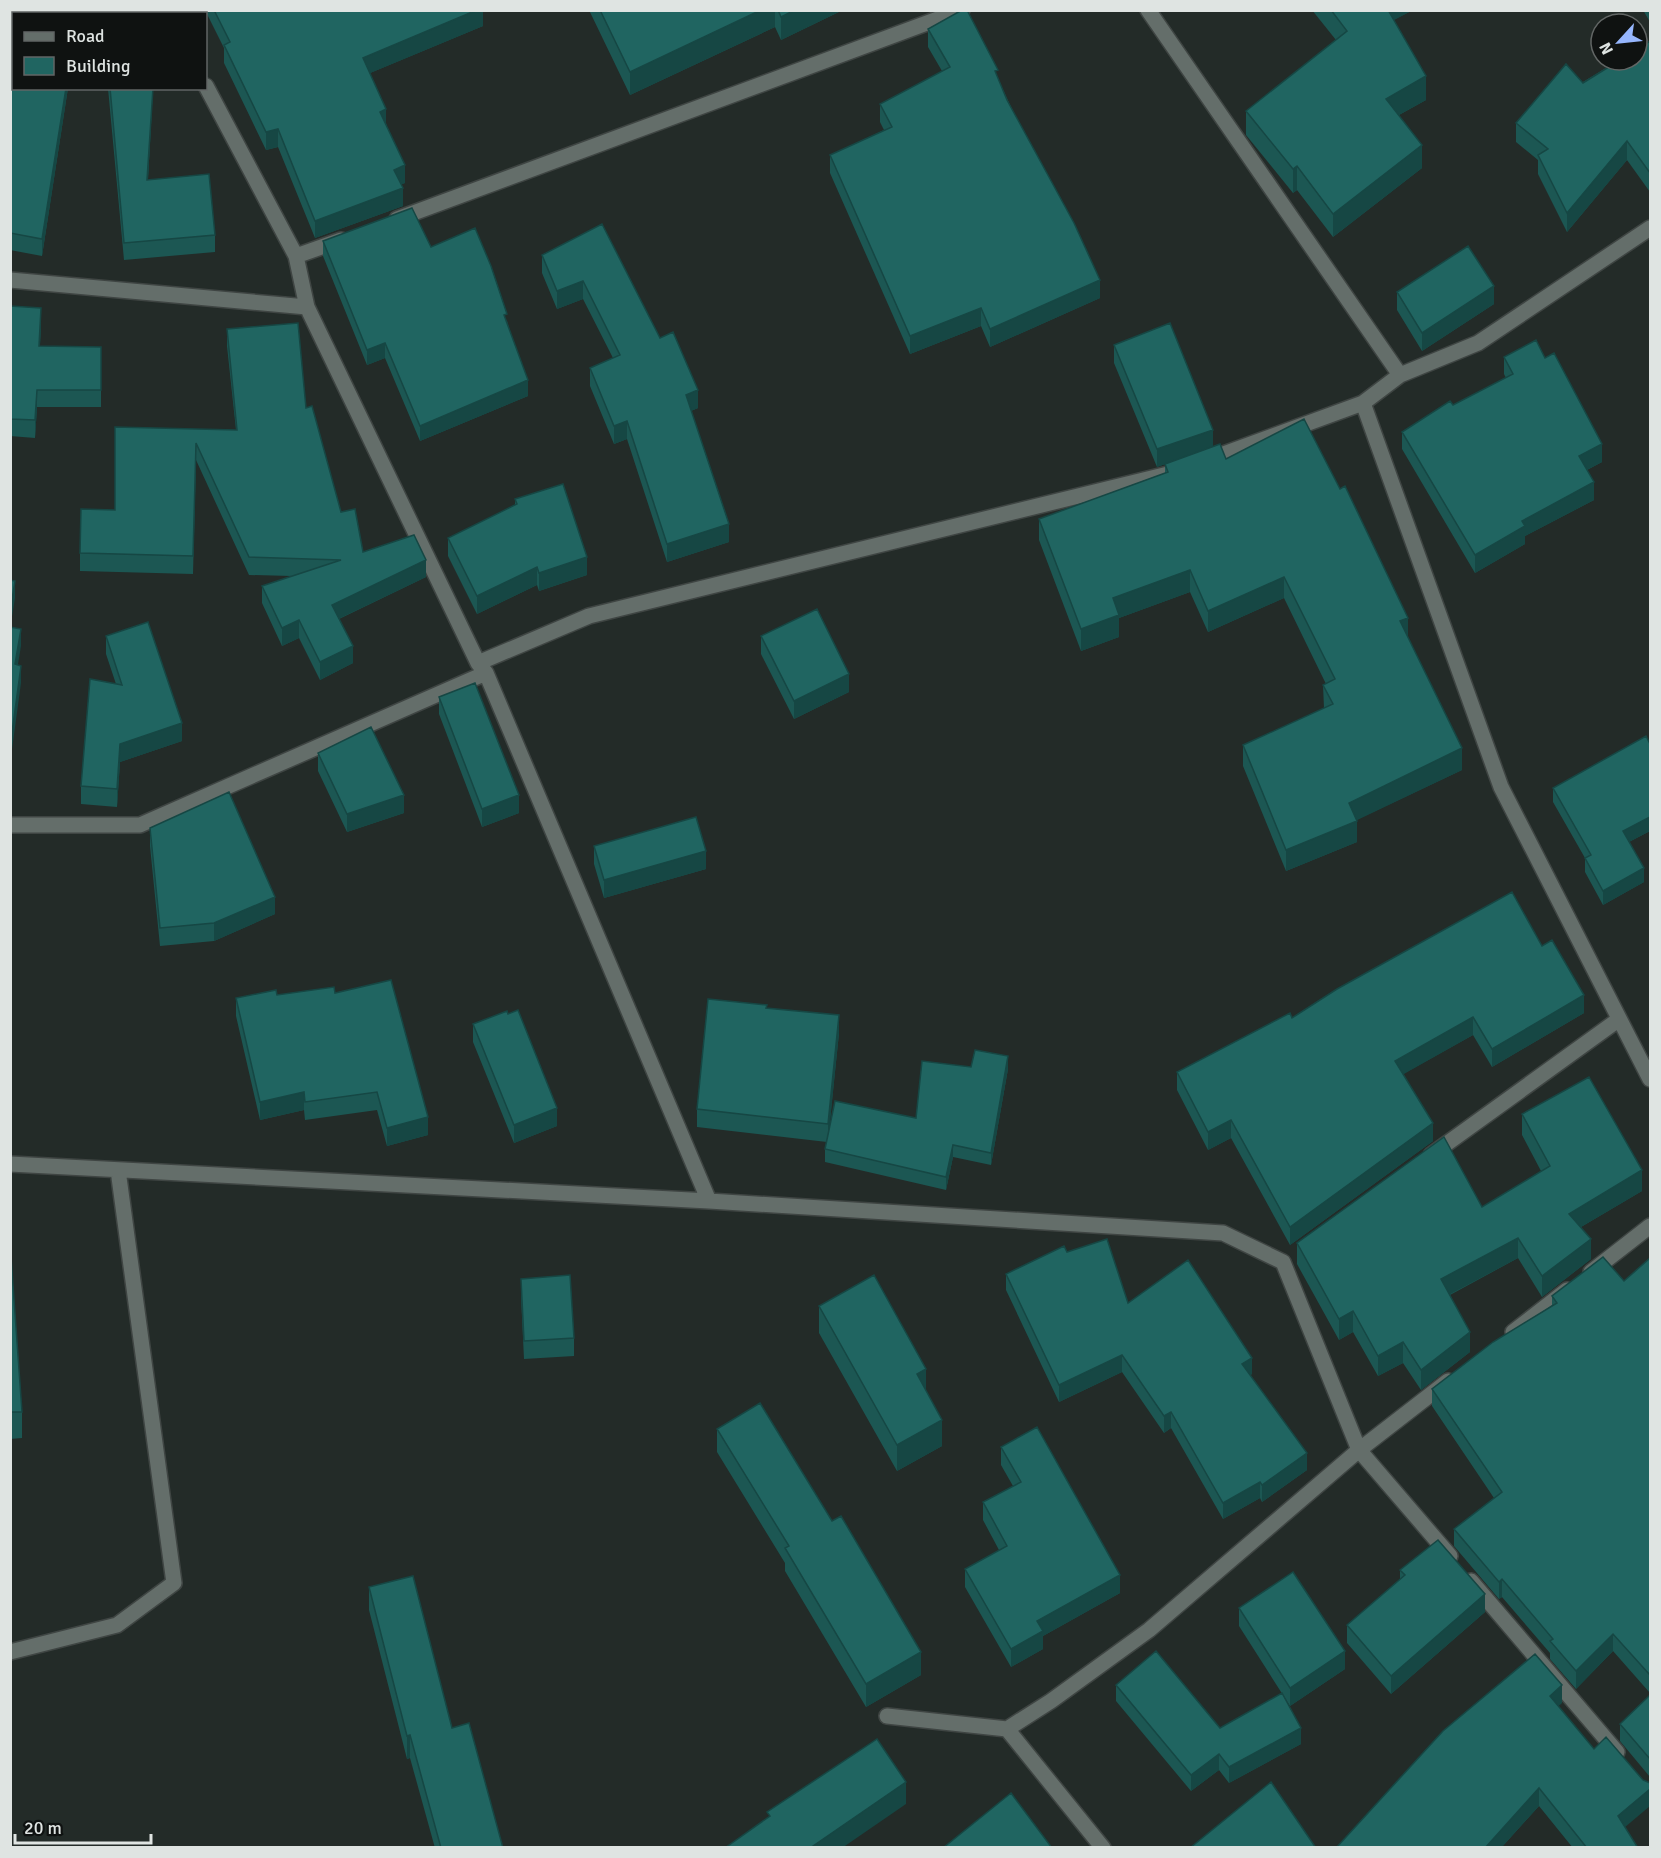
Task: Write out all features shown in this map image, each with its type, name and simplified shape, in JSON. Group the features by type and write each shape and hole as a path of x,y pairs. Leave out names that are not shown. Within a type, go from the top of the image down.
{"street":[{"path":"386,223 962,10"},
{"path":"1148,10 1400,375"},
{"path":"207,88 296,256 307,307 482,668 710,1201"},
{"path":"10,825 140,825 482,668 589,616 1185,468 1363,402 1400,375 1478,343 1650,228"},
{"path":"296,256 352,235"},
{"path":"10,280 307,307"},
{"path":"1363,402 1501,787 1650,1080"},
{"path":"1417,1165 1618,1020"},
{"path":"10,1164 710,1201 1223,1233 1288,1258 1359,1450 1628,1764"},
{"path":"10,1652 117,1626 174,1583 118,1170"},
{"path":"1500,1341 1650,1226"},
{"path":"887,1716 1007,1729 1051,1701 1149,1630 1359,1450 1463,1370"},
{"path":"1007,1729 1103,1848"}],"building":[{"path":"10,10 29,10 37,12 12,12 12,90 66,90 42,239 10,233"},
{"path":"50,10 78,10 78,12 50,12"},
{"path":"103,10 138,10 138,12 103,12"},
{"path":"214,10 477,10 363,58 386,109 380,112 405,165 394,170 403,188 315,221 278,129 266,132 224,45 230,42"},
{"path":"600,10 761,10 630,72"},
{"path":"778,10 795,10 781,17"},
{"path":"962,10 967,10 998,70 995,71 1007,100 1074,223 1100,280 990,329 981,308 910,336 830,155 892,127 880,104 950,67 928,29"},
{"path":"1331,10 1388,10 1426,76 1386,99 1422,145 1333,214 1297,166 1293,169 1246,111 1347,31"},
{"path":"1649,42 1650,173 1627,141 1567,213 1538,155 1548,149 1516,123 1566,64 1583,83 1601,72 1649,72"},
{"path":"110,90 153,90 147,180 209,174 215,235 124,243"},
{"path":"412,208 431,247 475,228 491,266 507,314 504,315 528,380 420,426 385,343 367,350 323,241"},
{"path":"602,224 660,338 673,332 698,390 686,395 729,524 667,544 627,421 614,426 590,368 620,355 583,281 557,291 542,255"},
{"path":"1468,246 1494,286 1422,333 1397,292"},
{"path":"10,306 41,308 39,346 101,347 101,390 37,390 35,420 10,419"},
{"path":"298,323 306,408 312,406 341,512 355,509 363,552 414,535 426,560 332,605 353,646 320,662 299,620 282,628 262,586 341,560 249,557 196,443 193,556 80,553 81,509 115,510 115,427 237,430 227,329"},
{"path":"1170,323 1213,430 1157,449 1114,345"},
{"path":"1536,340 1545,358 1554,353 1602,444 1579,456 1594,482 1522,521 1525,526 1475,555 1402,432 1450,401 1453,405 1513,374 1504,357"},
{"path":"1304,419 1340,489 1345,486 1408,618 1400,621 1462,748 1349,803 1357,821 1286,850 1243,745 1333,704 1323,685 1335,679 1284,577 1208,611 1190,570 1113,598 1119,615 1081,629 1039,519 1168,472 1165,464 1220,444 1226,459"},
{"path":"563,484 587,557 539,573 537,567 477,596 448,538 517,504 515,499"},
{"path":"10,580 15,581 10,612"},
{"path":"817,609 849,674 794,701 761,636"},
{"path":"148,622 182,723 120,744 117,789 81,786 90,679 122,685 106,636"},
{"path":"10,627 21,629 15,664 21,666 10,747"},
{"path":"475,683 519,795 482,809 439,697"},
{"path":"371,727 404,795 347,814 318,753"},
{"path":"1646,736 1650,744 1650,817 1623,831 1644,868 1603,891 1585,858 1591,855 1553,788"},
{"path":"229,792 275,897 214,923 160,928 150,828"},
{"path":"696,817 706,851 604,880 594,846"},
{"path":"1512,892 1542,946 1552,940 1584,995 1492,1049 1473,1017 1395,1061 1433,1123 1290,1227 1231,1120 1208,1132 1177,1072 1290,1013 1292,1018 1337,989"},
{"path":"391,980 428,1117 387,1128 377,1092 305,1102 304,1092 260,1102 236,998 276,990 277,995 334,987 335,993"},
{"path":"708,999 767,1005 766,1008 839,1015 828,1124 697,1109"},
{"path":"518,1010 557,1108 514,1125 473,1024 507,1011 508,1014"},
{"path":"975,1050 1008,1056 991,1153 953,1145 946,1177 825,1149 835,1101 916,1118 922,1061 971,1067"},
{"path":"1589,1077 1642,1170 1569,1214 1591,1239 1542,1276 1518,1238 1441,1279 1470,1332 1421,1370 1403,1342 1378,1356 1353,1311 1339,1319 1297,1243 1444,1137 1482,1207 1550,1166 1522,1114"},
{"path":"1107,1239 1128,1303 1188,1260 1252,1358 1242,1364 1307,1453 1262,1485 1260,1482 1223,1503 1171,1412 1164,1416 1122,1355 1059,1385 1006,1274 1064,1246 1067,1252"},
{"path":"11,1257 22,1412 10,1412"},
{"path":"1603,1257 1624,1281 1650,1258 1650,1675 1613,1634 1576,1671 1550,1641 1553,1639 1502,1579 1499,1582 1454,1529 1502,1492 1432,1389 1493,1342 1557,1303 1552,1296"},
{"path":"570,1275 574,1338 524,1341 521,1279"},
{"path":"874,1275 926,1369 917,1374 942,1420 897,1445 819,1306"},
{"path":"760,1403 832,1521 841,1516 921,1652 866,1684 785,1548 789,1546 717,1429"},
{"path":"1037,1427 1120,1575 1037,1621 1043,1631 1011,1649 965,1569 1007,1546 983,1502 1021,1482 1001,1447"},
{"path":"1438,1540 1485,1594 1391,1676 1347,1625 1405,1575 1400,1570"},
{"path":"1293,1572 1345,1651 1290,1688 1239,1608"},
{"path":"413,1576 452,1728 469,1723 503,1848 441,1848 410,1735 407,1736 369,1587"},
{"path":"1156,1651 1220,1728 1282,1693 1301,1728 1229,1767 1219,1754 1191,1775 1116,1685"},
{"path":"1535,1654 1562,1685 1550,1696 1594,1749 1606,1737 1643,1780 1650,1783 1650,1789 1618,1816 1638,1848 1587,1848 1539,1788 1485,1848 1336,1848 1443,1731"},
{"path":"1650,1695 1650,1759 1620,1724"},
{"path":"877,1739 906,1782 810,1848 725,1848 770,1816 767,1812"},
{"path":"1271,1782 1316,1848 1190,1848"},
{"path":"1011,1793 1052,1848 943,1848"}]}
